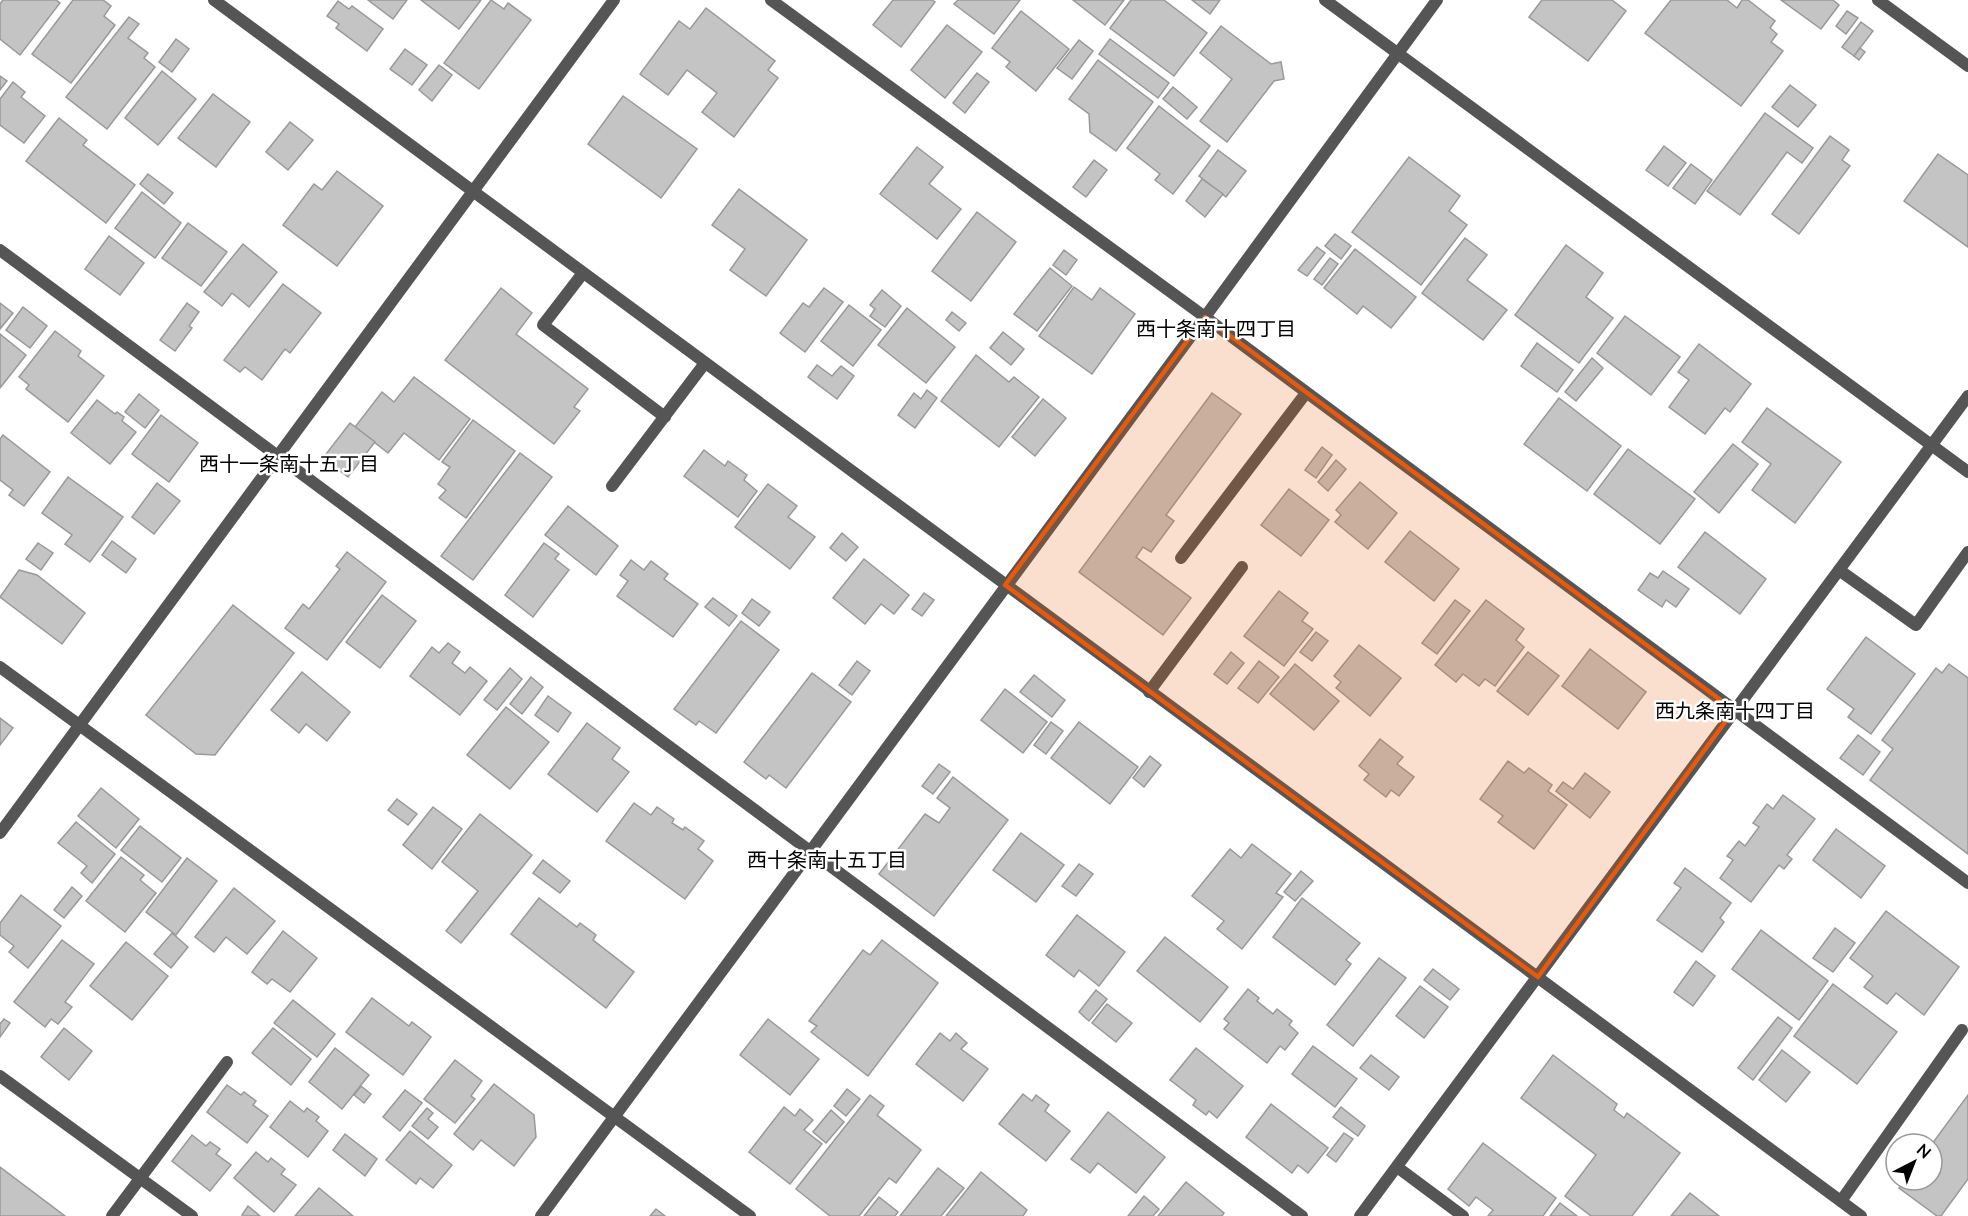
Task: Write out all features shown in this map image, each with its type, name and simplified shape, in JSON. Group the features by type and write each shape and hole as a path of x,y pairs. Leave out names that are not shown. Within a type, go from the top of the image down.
{"street":[{"path":"214,0 1861,1216"},
{"path":"0,834 614,0"},
{"path":"771,0 1968,883"},
{"path":"1325,0 1968,472"},
{"path":"540,1216 1437,0"},
{"path":"1878,0 1968,66"},
{"path":"0,250 1302,1216"},
{"path":"583,273 543,325 664,417"},
{"path":"612,486 705,363"},
{"path":"1180,558 1306,393"},
{"path":"1360,1216 1968,396"},
{"path":"1839,570 1916,625 1968,552"},
{"path":"1149,692 1242,567"},
{"path":"0,667 750,1216"},
{"path":"1841,1201 1962,1030"},
{"path":"112,1216 227,1062"},
{"path":"0,1076 192,1216"},
{"path":"1396,1167 1463,1216"}],"highlighted area":[{"path":"1205,317 1734,710 1538,977 1005,585"}],"building":[{"path":"3,0 56,0 60,3 20,55 0,39 0,4"},
{"path":"73,0 103,0 111,6 104,16 115,25 71,83 32,54"},
{"path":"368,0 407,0 393,19"},
{"path":"421,0 481,0 459,29"},
{"path":"491,0 504,9 508,3 531,20 479,89 444,63"},
{"path":"893,0 932,0 935,2 901,47 873,25"},
{"path":"958,0 1020,0 994,34 954,4"},
{"path":"1073,0 1124,0 1105,25"},
{"path":"1131,0 1164,0 1207,33 1174,76 1110,28"},
{"path":"1192,0 1220,0 1210,14"},
{"path":"1542,0 1612,0 1626,11 1588,61 1529,17"},
{"path":"1671,0 1727,0 1737,8 1742,0 1748,0 1775,21 1770,28 1777,34 1771,42 1783,51 1741,106 1645,33"},
{"path":"1781,0 1833,0 1839,5 1821,29"},
{"path":"338,1 349,9 352,6 383,29 367,51 336,28 339,24 327,16"},
{"path":"706,8 775,61 768,70 778,78 734,137 702,112 717,93 687,70 668,95 640,74 679,21 690,29"},
{"path":"1021,11 1069,49 1036,91 1006,67 1010,62 992,48"},
{"path":"1847,11 1858,18 1846,34 1836,26"},
{"path":"129,17 139,24 128,38 148,53 144,58 155,67 107,129 66,97"},
{"path":"1861,22 1873,31 1854,56 1842,47"},
{"path":"947,25 982,52 945,98 911,70"},
{"path":"1221,26 1271,64 1281,62 1284,79 1274,81 1227,142 1200,121 1232,79 1200,53"},
{"path":"176,39 189,49 172,72 159,62"},
{"path":"1110,39 1169,83 1158,98 1099,54"},
{"path":"1079,40 1093,51 1072,79 1057,68"},
{"path":"1860,48 1865,52 1859,60 1854,56"},
{"path":"405,49 427,65 412,85 390,69"},
{"path":"1098,60 1153,102 1116,151 1090,132 1089,114 1069,99"},
{"path":"439,65 452,75 432,101 419,90"},
{"path":"162,71 196,99 158,145 125,118"},
{"path":"977,73 989,82 965,113 953,103"},
{"path":"0,76 7,81 0,90"},
{"path":"13,82 25,92 21,97 45,116 24,143 0,125 0,99"},
{"path":"1790,85 1816,105 1798,127 1772,107"},
{"path":"1173,87 1197,107 1187,119 1163,99"},
{"path":"213,94 250,122 216,167 178,138"},
{"path":"623,96 697,149 661,198 588,144"},
{"path":"1159,106 1210,146 1173,194 1155,180 1160,174 1127,148"},
{"path":"1765,113 1813,148 1802,163 1787,152 1740,215 1707,191"},
{"path":"59,118 87,140 83,145 135,185 106,223 26,161"},
{"path":"290,122 313,140 288,170 266,152"},
{"path":"1830,136 1849,150 1842,160 1850,166 1799,234 1772,214"},
{"path":"1664,146 1686,163 1668,186 1646,170"},
{"path":"917,147 943,167 929,184 961,209 937,239 880,194"},
{"path":"1218,150 1246,171 1226,197 1199,176"},
{"path":"1938,154 1968,175 1968,247 1904,201"},
{"path":"1409,157 1460,196 1449,211 1467,225 1421,285 1352,232"},
{"path":"1094,160 1107,170 1086,197 1073,187"},
{"path":"1691,164 1712,180 1695,204 1673,188"},
{"path":"337,171 383,206 337,266 283,225 314,184 322,190"},
{"path":"148,174 173,193 164,204 140,184"},
{"path":"1202,179 1223,194 1205,217 1186,201"},
{"path":"739,189 807,240 766,296 730,270 745,249 712,225"},
{"path":"142,192 181,223 155,258 115,228"},
{"path":"977,212 1016,242 971,301 932,271"},
{"path":"188,223 227,252 201,286 162,258"},
{"path":"1335,234 1351,246 1341,259 1325,246"},
{"path":"109,236 144,263 120,295 85,269"},
{"path":"1465,238 1487,255 1467,280 1507,310 1483,340 1422,293"},
{"path":"243,244 277,272 249,307 232,293 222,306 204,292"},
{"path":"1566,245 1603,273 1586,297 1613,318 1579,363 1515,315"},
{"path":"1317,247 1325,253 1307,276 1298,270"},
{"path":"1355,249 1416,297 1391,328 1363,306 1357,314 1324,288"},
{"path":"1064,250 1077,260 1066,275 1053,265"},
{"path":"1330,258 1338,264 1322,285 1314,279"},
{"path":"1050,268 1072,286 1037,331 1014,314"},
{"path":"283,284 321,313 290,353 285,349 262,380 245,367 240,372 224,360"},
{"path":"1074,287 1092,300 1100,288 1135,314 1092,374 1039,336"},
{"path":"501,288 532,313 516,334 588,389 574,407 580,411 554,444 445,360"},
{"path":"824,288 843,302 805,352 780,333 803,303 809,307"},
{"path":"882,290 901,306 885,327 870,316 875,309 870,305"},
{"path":"0,303 13,313 0,329"},
{"path":"187,303 199,312 189,326 192,328 175,351 160,340"},
{"path":"849,305 881,330 853,366 821,341"},
{"path":"23,307 47,326 30,348 6,330"},
{"path":"907,308 955,347 926,383 878,345"},
{"path":"952,312 966,323 959,331 946,320"},
{"path":"1625,316 1680,357 1651,395 1597,353"},
{"path":"55,331 81,351 78,356 104,376 68,422 26,389 29,385 19,377"},
{"path":"1003,332 1024,349 1011,365 990,348"},
{"path":"0,334 26,355 0,388"},
{"path":"1537,343 1573,370 1557,392 1521,366"},
{"path":"1699,344 1751,384 1730,412 1725,408 1705,434 1669,407 1689,380 1678,372"},
{"path":"976,355 1009,382 1014,377 1039,397 999,447 941,401"},
{"path":"1592,358 1603,368 1576,401 1565,392"},
{"path":"817,365 832,376 841,366 854,376 837,399 808,377"},
{"path":"414,377 470,419 439,460 404,433 388,453 355,427 382,392 394,402"},
{"path":"927,390 937,398 915,428 898,415 914,393 921,399"},
{"path":"1212,393 1241,414 1166,515 1174,521 1151,552 1143,547 1136,557 1191,598 1163,635 1079,572"},
{"path":"139,394 159,410 145,428 125,412"},
{"path":"1559,398 1621,446 1587,491 1524,444"},
{"path":"1043,399 1066,418 1035,456 1012,437"},
{"path":"97,400 115,414 117,412 124,417 122,421 136,432 110,464 71,433"},
{"path":"1767,408 1841,462 1795,523 1752,490 1771,464 1742,442"},
{"path":"161,415 198,443 169,482 132,454"},
{"path":"473,420 515,451 466,518 439,498 446,490 438,484 450,467 442,462"},
{"path":"350,423 375,442 348,477 323,458"},
{"path":"3,435 50,472 24,506 9,495 13,490 0,480 0,439"},
{"path":"1733,444 1758,464 1719,513 1694,492"},
{"path":"1322,447 1332,455 1316,478 1305,470"},
{"path":"1628,449 1695,499 1660,544 1594,494"},
{"path":"704,450 725,466 728,461 747,475 744,480 757,491 738,517 684,476"},
{"path":"520,453 552,477 473,580 441,556"},
{"path":"1336,460 1346,469 1328,491 1318,482"},
{"path":"68,477 123,517 90,562 65,544 72,535 42,513"},
{"path":"1360,482 1397,513 1368,549 1335,522 1341,515 1336,510"},
{"path":"157,483 180,501 154,534 132,517"},
{"path":"768,484 797,506 788,517 815,537 790,569 735,527"},
{"path":"1289,489 1329,520 1301,556 1261,525"},
{"path":"568,506 618,546 596,575 545,535"},
{"path":"1410,531 1459,569 1434,601 1385,562"},
{"path":"1705,532 1766,579 1740,614 1678,567"},
{"path":"842,533 858,547 846,561 830,548"},
{"path":"112,541 136,559 126,573 102,555"},
{"path":"38,543 53,553 41,570 26,559"},
{"path":"544,543 559,554 555,559 569,570 533,617 505,595"},
{"path":"347,552 386,582 327,660 285,628 303,604 309,609 340,569 336,566"},
{"path":"864,559 909,595 894,614 881,604 865,624 833,598"},
{"path":"631,560 644,570 651,561 668,574 664,579 698,604 673,637 617,596 628,581 620,575"},
{"path":"19,570 37,575 85,613 62,644 0,597"},
{"path":"1663,571 1689,589 1676,607 1666,600 1662,607 1638,590 1650,573 1658,578"},
{"path":"1279,591 1308,613 1302,621 1313,629 1284,666 1244,636"},
{"path":"924,593 934,600 922,616 912,609"},
{"path":"382,595 416,621 380,668 346,642"},
{"path":"713,598 737,616 729,626 705,607"},
{"path":"752,599 770,612 759,626 742,613"},
{"path":"1455,600 1470,611 1437,654 1422,643"},
{"path":"1486,600 1524,629 1516,640 1524,647 1495,686 1485,679 1479,686 1463,674 1456,682 1435,665"},
{"path":"233,605 294,653 215,755 196,754 146,715"},
{"path":"741,621 779,650 716,733 699,721 696,725 674,709"},
{"path":"1316,632 1328,641 1312,661 1300,652"},
{"path":"1866,637 1915,674 1871,734 1848,717 1854,709 1827,689"},
{"path":"448,643 460,652 452,663 465,673 470,667 487,681 460,715 410,676 432,647 439,653"},
{"path":"1359,645 1401,678 1370,716 1336,688 1341,682 1334,676"},
{"path":"1590,649 1646,692 1618,729 1562,686"},
{"path":"1231,652 1244,663 1227,684 1214,674"},
{"path":"1528,652 1559,676 1528,715 1497,691"},
{"path":"857,661 870,671 852,695 839,685"},
{"path":"1259,661 1279,677 1258,703 1238,688"},
{"path":"1295,664 1339,701 1314,730 1270,694"},
{"path":"1949,664 1968,678 1968,854 1870,780 1893,749 1882,740 1936,668 1942,673"},
{"path":"510,668 522,679 497,710 484,700"},
{"path":"302,672 350,712 327,741 306,724 299,733 271,710"},
{"path":"812,673 851,702 786,788 769,775 766,779 744,762"},
{"path":"1034,675 1065,700 1052,717 1020,692"},
{"path":"531,677 543,687 522,714 510,704"},
{"path":"1005,689 1047,722 1023,753 981,720"},
{"path":"548,696 571,713 558,732 535,715"},
{"path":"506,707 549,742 510,789 467,755"},
{"path":"0,718 13,728 0,745"},
{"path":"1051,722 1063,731 1046,754 1034,745"},
{"path":"1079,722 1138,767 1110,804 1051,758"},
{"path":"587,723 620,748 612,759 629,772 597,812 548,774"},
{"path":"1858,735 1880,752 1863,775 1840,758"},
{"path":"1380,739 1403,757 1397,764 1414,777 1399,796 1391,790 1386,797 1364,780 1369,774 1359,766"},
{"path":"1150,756 1161,765 1144,787 1133,778"},
{"path":"1508,761 1524,773 1529,768 1552,785 1548,791 1567,805 1534,849 1498,822 1503,816 1480,799"},
{"path":"939,764 950,772 933,794 922,786"},
{"path":"1585,773 1610,792 1590,818 1556,791 1563,782 1573,789"},
{"path":"953,777 1008,820 934,916 879,874 925,814 939,823 950,808 937,798"},
{"path":"101,788 139,819 116,848 78,816"},
{"path":"1783,795 1815,819 1787,855 1792,859 1784,869 1779,865 1751,902 1720,878 1733,860 1727,856 1739,841 1745,846 1759,827 1753,823 1767,804 1773,809"},
{"path":"397,799 417,814 408,825 388,810"},
{"path":"634,803 651,815 657,807 674,819 672,823 683,830 685,827 704,841 698,849 713,861 685,899 606,841"},
{"path":"433,807 462,829 432,869 403,845"},
{"path":"480,814 532,855 461,943 446,931 478,891 442,862"},
{"path":"76,822 115,854 92,883 81,873 87,866 58,843"},
{"path":"140,826 181,858 162,882 121,850"},
{"path":"1836,829 1885,866 1861,898 1813,860"},
{"path":"1021,833 1064,865 1036,902 993,870"},
{"path":"1252,844 1291,874 1276,893 1283,897 1242,949 1217,929 1224,921 1192,896 1230,849 1241,858"},
{"path":"121,857 144,875 140,880 156,893 125,932 86,901"},
{"path":"187,858 217,881 176,935 146,912"},
{"path":"543,860 570,881 560,893 533,873"},
{"path":"1079,864 1093,874 1076,896 1062,886"},
{"path":"1685,868 1731,903 1720,918 1724,922 1702,952 1657,920 1681,888 1674,883"},
{"path":"1301,871 1313,881 1295,901 1284,892"},
{"path":"72,887 82,896 64,918 54,910"},
{"path":"234,888 275,921 247,954 226,937 214,952 195,937"},
{"path":"21,895 61,926 28,968 9,952 14,946 0,935 0,923"},
{"path":"539,898 577,927 580,923 596,935 593,940 634,972 606,1008 511,934"},
{"path":"1302,898 1360,943 1346,960 1351,964 1335,985 1273,937"},
{"path":"1886,911 1959,967 1924,1015 1896,993 1887,1004 1864,987 1873,976 1850,958"},
{"path":"1077,915 1125,952 1099,986 1079,970 1074,977 1046,955"},
{"path":"1835,928 1855,943 1833,972 1813,958"},
{"path":"1761,930 1828,981 1799,1020 1732,969"},
{"path":"283,931 317,958 290,992 272,979 267,984 252,972"},
{"path":"172,933 188,947 171,968 154,954"},
{"path":"1165,937 1228,987 1200,1022 1137,971"},
{"path":"62,940 94,964 65,1002 72,1007 58,1024 51,1019 45,1027 14,1002"},
{"path":"882,940 938,983 868,1076 811,1032 817,1026 809,1021 863,950 870,955"},
{"path":"126,942 168,976 132,1020 90,986"},
{"path":"1379,958 1406,978 1353,1046 1327,1025"},
{"path":"1696,961 1715,976 1693,1006 1674,992"},
{"path":"1433,969 1459,989 1450,1000 1424,980"},
{"path":"1833,984 1897,1032 1857,1084 1794,1036"},
{"path":"1420,986 1448,1007 1424,1038 1396,1016"},
{"path":"1248,989 1259,998 1257,1001 1273,1014 1277,1009 1292,1021 1289,1025 1298,1033 1285,1050 1280,1046 1267,1063 1224,1029 1229,1023 1224,1019"},
{"path":"1096,990 1107,999 1089,1021 1079,1012"},
{"path":"372,998 409,1026 412,1022 431,1037 403,1075 346,1032"},
{"path":"293,1000 335,1034 317,1057 274,1023"},
{"path":"1107,1004 1132,1023 1116,1042 1092,1023"},
{"path":"1778,1017 1792,1028 1753,1080 1738,1068"},
{"path":"4,1019 10,1023 0,1037 0,1024"},
{"path":"768,1019 819,1059 790,1095 740,1055"},
{"path":"64,1028 92,1051 69,1080 41,1057"},
{"path":"273,1028 311,1059 291,1085 252,1053"},
{"path":"940,1033 950,1041 956,1033 967,1043 961,1049 988,1069 963,1101 916,1064"},
{"path":"1313,1046 1357,1079 1335,1107 1292,1074"},
{"path":"335,1048 369,1075 342,1109 309,1082"},
{"path":"1196,1048 1243,1086 1217,1118 1209,1111 1206,1115 1193,1105 1196,1100 1170,1080"},
{"path":"1782,1050 1810,1072 1786,1102 1759,1080"},
{"path":"1371,1055 1399,1077 1389,1090 1360,1068"},
{"path":"1553,1055 1617,1104 1614,1110 1624,1118 1627,1113 1680,1153 1632,1216 1591,1216 1565,1196 1596,1155 1521,1098"},
{"path":"455,1060 482,1081 471,1096 475,1099 455,1123 424,1099"},
{"path":"494,1084 534,1115 536,1137 514,1166 481,1140 473,1150 454,1134"},
{"path":"227,1085 241,1095 244,1092 256,1101 253,1105 268,1116 247,1143 207,1112"},
{"path":"361,1086 371,1094 364,1103 354,1095"},
{"path":"847,1089 860,1099 846,1116 834,1106"},
{"path":"405,1090 422,1103 400,1131 383,1117"},
{"path":"1023,1094 1032,1101 1036,1095 1049,1105 1045,1111 1070,1131 1046,1161 999,1124"},
{"path":"870,1095 884,1106 877,1115 921,1150 896,1183 889,1178 859,1216 830,1216 796,1189"},
{"path":"1968,1095 1968,1179 1941,1216 1937,1216 1904,1192 1944,1192 1944,1132 1941,1132"},
{"path":"290,1101 304,1112 307,1108 319,1117 316,1121 328,1131 308,1157 270,1127"},
{"path":"1271,1104 1328,1148 1308,1173 1298,1165 1292,1173 1246,1137"},
{"path":"784,1107 795,1116 800,1109 813,1120 804,1130 822,1144 790,1184 749,1152"},
{"path":"1341,1107 1365,1126 1358,1136 1333,1117"},
{"path":"427,1108 433,1113 428,1119 438,1127 428,1139 412,1126"},
{"path":"831,1110 844,1122 826,1143 813,1132"},
{"path":"1108,1112 1165,1157 1136,1193 1098,1163 1090,1173 1071,1159"},
{"path":"410,1131 452,1165 433,1188 420,1178 416,1184 386,1160"},
{"path":"1344,1133 1353,1139 1336,1162 1327,1155"},
{"path":"345,1134 377,1159 365,1176 333,1150"},
{"path":"192,1135 206,1146 210,1142 220,1149 216,1154 231,1165 210,1191 172,1161"},
{"path":"1483,1143 1556,1198 1543,1216 1488,1216 1493,1210 1476,1197 1469,1206 1448,1189"},
{"path":"256,1152 268,1162 271,1158 285,1169 281,1174 296,1185 274,1212 234,1178"},
{"path":"0,1167 65,1216 0,1216"},
{"path":"938,1168 964,1188 941,1216 900,1216"},
{"path":"981,1172 1027,1210 1023,1216 946,1216"},
{"path":"1186,1182 1224,1213 1222,1216 1158,1216"},
{"path":"319,1188 353,1216 295,1216"},
{"path":"1690,1193 1719,1216 1671,1216"},
{"path":"1144,1196 1159,1209 1153,1216 1128,1216"},
{"path":"879,1197 898,1212 895,1216 864,1216"},
{"path":"1560,1203 1577,1216 1550,1216"},
{"path":"248,1206 260,1216 243,1216"},
{"path":"656,1209 665,1216 650,1216"}],"district":[{"name":"西十条南十四丁目","path":"1216,329"},
{"name":"西十一条南十五丁目","path":"289,464"},
{"name":"西九条南十四丁目","path":"1735,711"},
{"name":"西十条南十五丁目","path":"827,860"}]}
